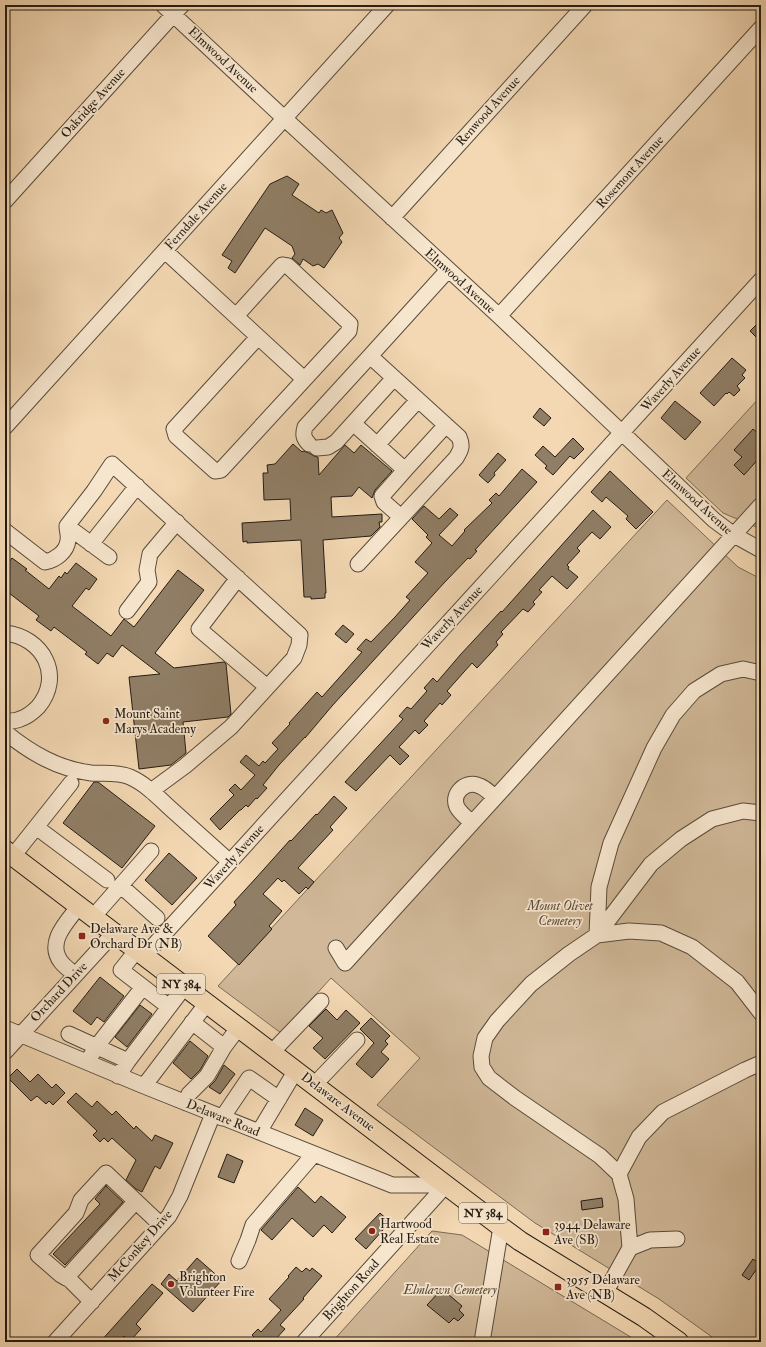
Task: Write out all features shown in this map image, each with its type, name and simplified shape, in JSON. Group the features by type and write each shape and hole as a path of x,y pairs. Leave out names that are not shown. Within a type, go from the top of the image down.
{"main road":[{"name":"Delaware Avenue","path":"9,853 520,1241 644,1317 679,1342"}],"street":[{"name":"Ferndale Avenue","path":"5,427 387,5"},
{"name":"Renwood Avenue","path":"392,218 585,5"},
{"name":"Elmwood Avenue","path":"173,8 284,118 499,316 714,520 734,535 761,550"},
{"name":"Oakridge Avenue","path":"5,201 173,8"},
{"name":"Rosemont Avenue","path":"499,316 761,28"},
{"path":"165,250 304,380"},
{"path":"236,316 282,265 288,266 350,324 349,331 221,470 215,471 176,436 174,429 258,337"},
{"path":"394,378 353,423 328,447 313,446 306,441 303,434 306,427 448,270"},
{"name":"Waverly Avenue","path":"143,987 121,970 140,953 230,862 761,280"},
{"path":"358,564 456,458 461,450 462,444 459,437 370,356"},
{"path":"377,445 418,400"},
{"path":"353,423 405,470"},
{"path":"401,517 384,502 382,496 446,425"},
{"path":"6,534 45,562 53,560 64,550 68,541 67,526 94,491 112,464 300,635 299,644 294,658 231,727 185,766 151,791"},
{"path":"91,544 137,486"},
{"path":"336,948 345,963 761,505"},
{"path":"127,611 149,582 147,570 150,554 177,522"},
{"path":"67,526 109,557"},
{"path":"238,578 199,629 266,687"},
{"path":"5,633 21,636 34,644 44,656 49,670 49,686 44,700 34,711 20,719 5,722"},
{"path":"597,935 599,887 611,843 654,748 673,715 694,691 721,674 743,669 761,674"},
{"path":"5,732 35,754 50,762 67,768 128,776 135,780 151,791 230,862"},
{"path":"9,853 36,827 71,783"},
{"path":"472,823 460,812 456,805 456,797 460,790 467,784 475,784 482,786 495,798"},
{"path":"604,1293 630,1248 626,1199 619,1174 600,1156 489,1078 482,1067 481,1056 485,1038 497,1021 531,984 569,954 597,935 651,864 680,839 712,819 743,810 761,813"},
{"path":"36,827 114,883 157,918"},
{"path":"94,917 114,883 151,851"},
{"path":"75,975 61,961 55,949 58,933 78,906"},
{"path":"597,935 629,931 661,934 692,946 736,982 761,1013"},
{"name":"Orchard Drive","path":"5,1052 114,933"},
{"path":"118,1076 185,986"},
{"path":"87,1062 97,1046 143,987 169,1007"},
{"path":"272,1052 320,1001"},
{"path":"144,1086 207,1003"},
{"path":"192,1022 224,1047"},
{"path":"186,1103 189,1094 206,1076 224,1047 239,1027"},
{"name":"Delaware Road","path":"5,1028 118,1076 392,1185 446,1185"},
{"path":"70,1034 128,1061"},
{"path":"315,1084 356,1040"},
{"path":"619,1174 639,1137 663,1112 761,1063"},
{"path":"259,1132 296,1070"},
{"name":"McConkey Drive","path":"55,1342 169,1216 218,1116 249,1078 279,1098"},
{"path":"239,1261 253,1225 314,1154"},
{"path":"92,1302 70,1280 38,1255 76,1213 81,1200 106,1173 161,1226"},
{"name":"Brighton Road","path":"304,1342 446,1185"},
{"path":"66,1278 136,1201"},
{"path":"482,1342 501,1227"},
{"path":"630,1248 650,1240 677,1239"}],"green space":[{"path":"761,396 761,529 723,513 686,478"},
{"name":"Mount Olivet Cemetery","path":"667,500 738,567 761,579 761,1342 719,1342 659,1299 535,1223 377,1105 420,1058 331,978 281,1033 218,986"},
{"name":"Elmlawn Cemetery","path":"432,1231 462,1235 639,1342 332,1342"}],"building":[{"path":"287,176 299,184 292,195 319,213 321,210 326,213 332,210 343,233 339,238 342,242 324,268 318,264 313,266 303,259 300,265 292,258 295,254 292,246 265,228 235,273 228,268 232,261 222,255 270,184"},
{"path":"761,320 761,342 750,331"},
{"path":"732,358 746,370 742,375 745,378 737,386 740,390 734,396 729,392 727,394 726,393 714,406 700,393"},
{"path":"675,401 701,422 685,440 661,418"},
{"path":"540,408 551,418 544,426 533,417"},
{"path":"753,429 761,436 761,456 744,475 734,465 742,457 734,450"},
{"path":"573,438 584,449 574,459 570,456 553,475 545,468 547,466 535,455 543,446 555,457"},
{"path":"293,444 302,452 303,451 318,457 319,475 345,445 354,453 361,445 392,471 375,490 372,498 359,487 352,496 331,497 332,517 382,514 382,522 379,522 380,527 371,536 323,540 325,598 311,599 311,597 304,597 301,540 243,542 242,523 291,520 290,499 264,500 263,473 268,473 267,465 275,464"},
{"path":"498,453 506,460 494,473 495,475 488,483 479,475"},
{"path":"522,469 537,482 475,550 477,551 470,559 468,558 444,583 279,765 263,785 267,788 257,799 256,798 248,807 246,805 240,810 220,830 210,819 234,795 229,790 235,784 241,790 255,775 240,762 246,755 259,766 263,761 265,763 278,749 272,743 290,724 289,723 317,692 322,697 362,652 357,649 366,639 371,642 395,617 410,600 406,597 428,573 415,562 432,543 426,537 428,535 412,519 424,506 439,519 450,508 458,515 439,535 452,546 465,531 464,530 492,503 489,500 496,493 499,496"},
{"path":"610,471 653,512 636,529 626,519 628,516 606,497 602,502 591,492"},
{"path":"593,510 611,527 600,539 592,532 577,548 580,551 567,565 569,567 568,569 578,577 567,589 552,576 539,590 542,592 533,602 535,604 528,612 523,609 501,632 503,634 496,642 498,645 490,654 477,668 472,663 447,691 451,695 442,705 440,703 424,721 428,725 419,734 415,730 399,747 409,756 400,765 390,755 356,791 345,782 403,719 399,716 407,707 411,709 427,691 424,688 433,678 437,682"},
{"path":"12,558 27,569 25,570 49,589 59,576 61,578 65,572 67,574 76,563 97,579 89,590 86,588 72,606 111,636 124,619 134,627 178,570 204,590 155,653 174,668 224,662 226,664 231,714 228,717 183,722 186,753 171,765 139,769 129,677 160,674 122,645 113,657 107,653 98,664 85,654 87,652 54,627 51,631 36,620 39,616 5,590 5,567"},
{"path":"343,625 354,634 346,643 335,634"},
{"path":"94,782 98,782 155,826 122,868 63,823"},
{"path":"334,796 347,808 330,827 333,830 298,868 314,882 308,889 306,887 299,894 284,880 282,882 278,878 263,894 282,911 269,926 272,929 239,965 208,936 236,905 234,902 290,840 291,841 316,814 317,815"},
{"path":"169,853 197,878 172,905 145,880"},
{"path":"100,977 124,996 104,1022 97,1017 91,1025 73,1011"},
{"path":"140,1005 152,1014 127,1047 115,1037"},
{"path":"326,1009 337,1020 346,1010 360,1023 325,1059 313,1048 323,1038 309,1026"},
{"path":"371,1018 390,1036 385,1041 388,1044 381,1052 389,1059 372,1078 356,1064 374,1043 360,1029"},
{"path":"190,1041 208,1056 200,1070 191,1079 173,1063"},
{"path":"224,1065 235,1074 220,1094 209,1087 215,1081"},
{"path":"17,1069 30,1082 38,1074 52,1088 56,1084 65,1093 53,1105 49,1101 46,1104 37,1096 31,1101 8,1078"},
{"path":"76,1093 92,1107 97,1101 112,1115 116,1111 134,1129 136,1126 152,1141 155,1135 173,1143 160,1169 155,1166 142,1192 126,1180 136,1160 112,1138 108,1142 104,1138 100,1142 93,1135 97,1131 67,1102"},
{"path":"305,1108 323,1120 313,1136 295,1125"},
{"path":"227,1154 243,1161 234,1183 218,1177"},
{"path":"106,1186 123,1202 65,1265 53,1254 100,1204 95,1199"},
{"path":"298,1187 315,1203 321,1196 346,1217 332,1233 324,1225 313,1237 292,1218 272,1240 261,1230"},
{"path":"602,1198 603,1207 582,1210 581,1201"},
{"name":"Hartwood Real Estate","path":"380,1213 390,1222 366,1249 355,1239"},
{"path":"197,1258 222,1280 193,1312 161,1284 169,1274 177,1281"},
{"path":"753,1259 760,1264 749,1280 742,1275"},
{"path":"296,1267 302,1272 306,1268 310,1271 312,1268 322,1276 303,1298 304,1299 280,1325 285,1329 273,1342 253,1342 256,1339 252,1335 258,1329 261,1332 281,1310 269,1299"},
{"path":"152,1284 163,1293 136,1324 141,1329 130,1341 124,1336 119,1342 100,1342"},
{"path":"442,1289 462,1306 459,1310 464,1315 458,1321 454,1318 449,1323 427,1305"}],"place":[{"name":"Mount Saint Marys Academy","path":"106,721"},
{"name":"Delaware Ave & Orchard Dr (NB)","path":"82,936"},
{"name":"Hartwood Real Estate","path":"372,1231"},
{"name":"3944 Delaware Ave (SB)","path":"546,1232"},
{"name":"Brighton Volunteer Fire","path":"171,1284"},
{"name":"3955 Delaware Ave (NB)","path":"558,1287"}]}
